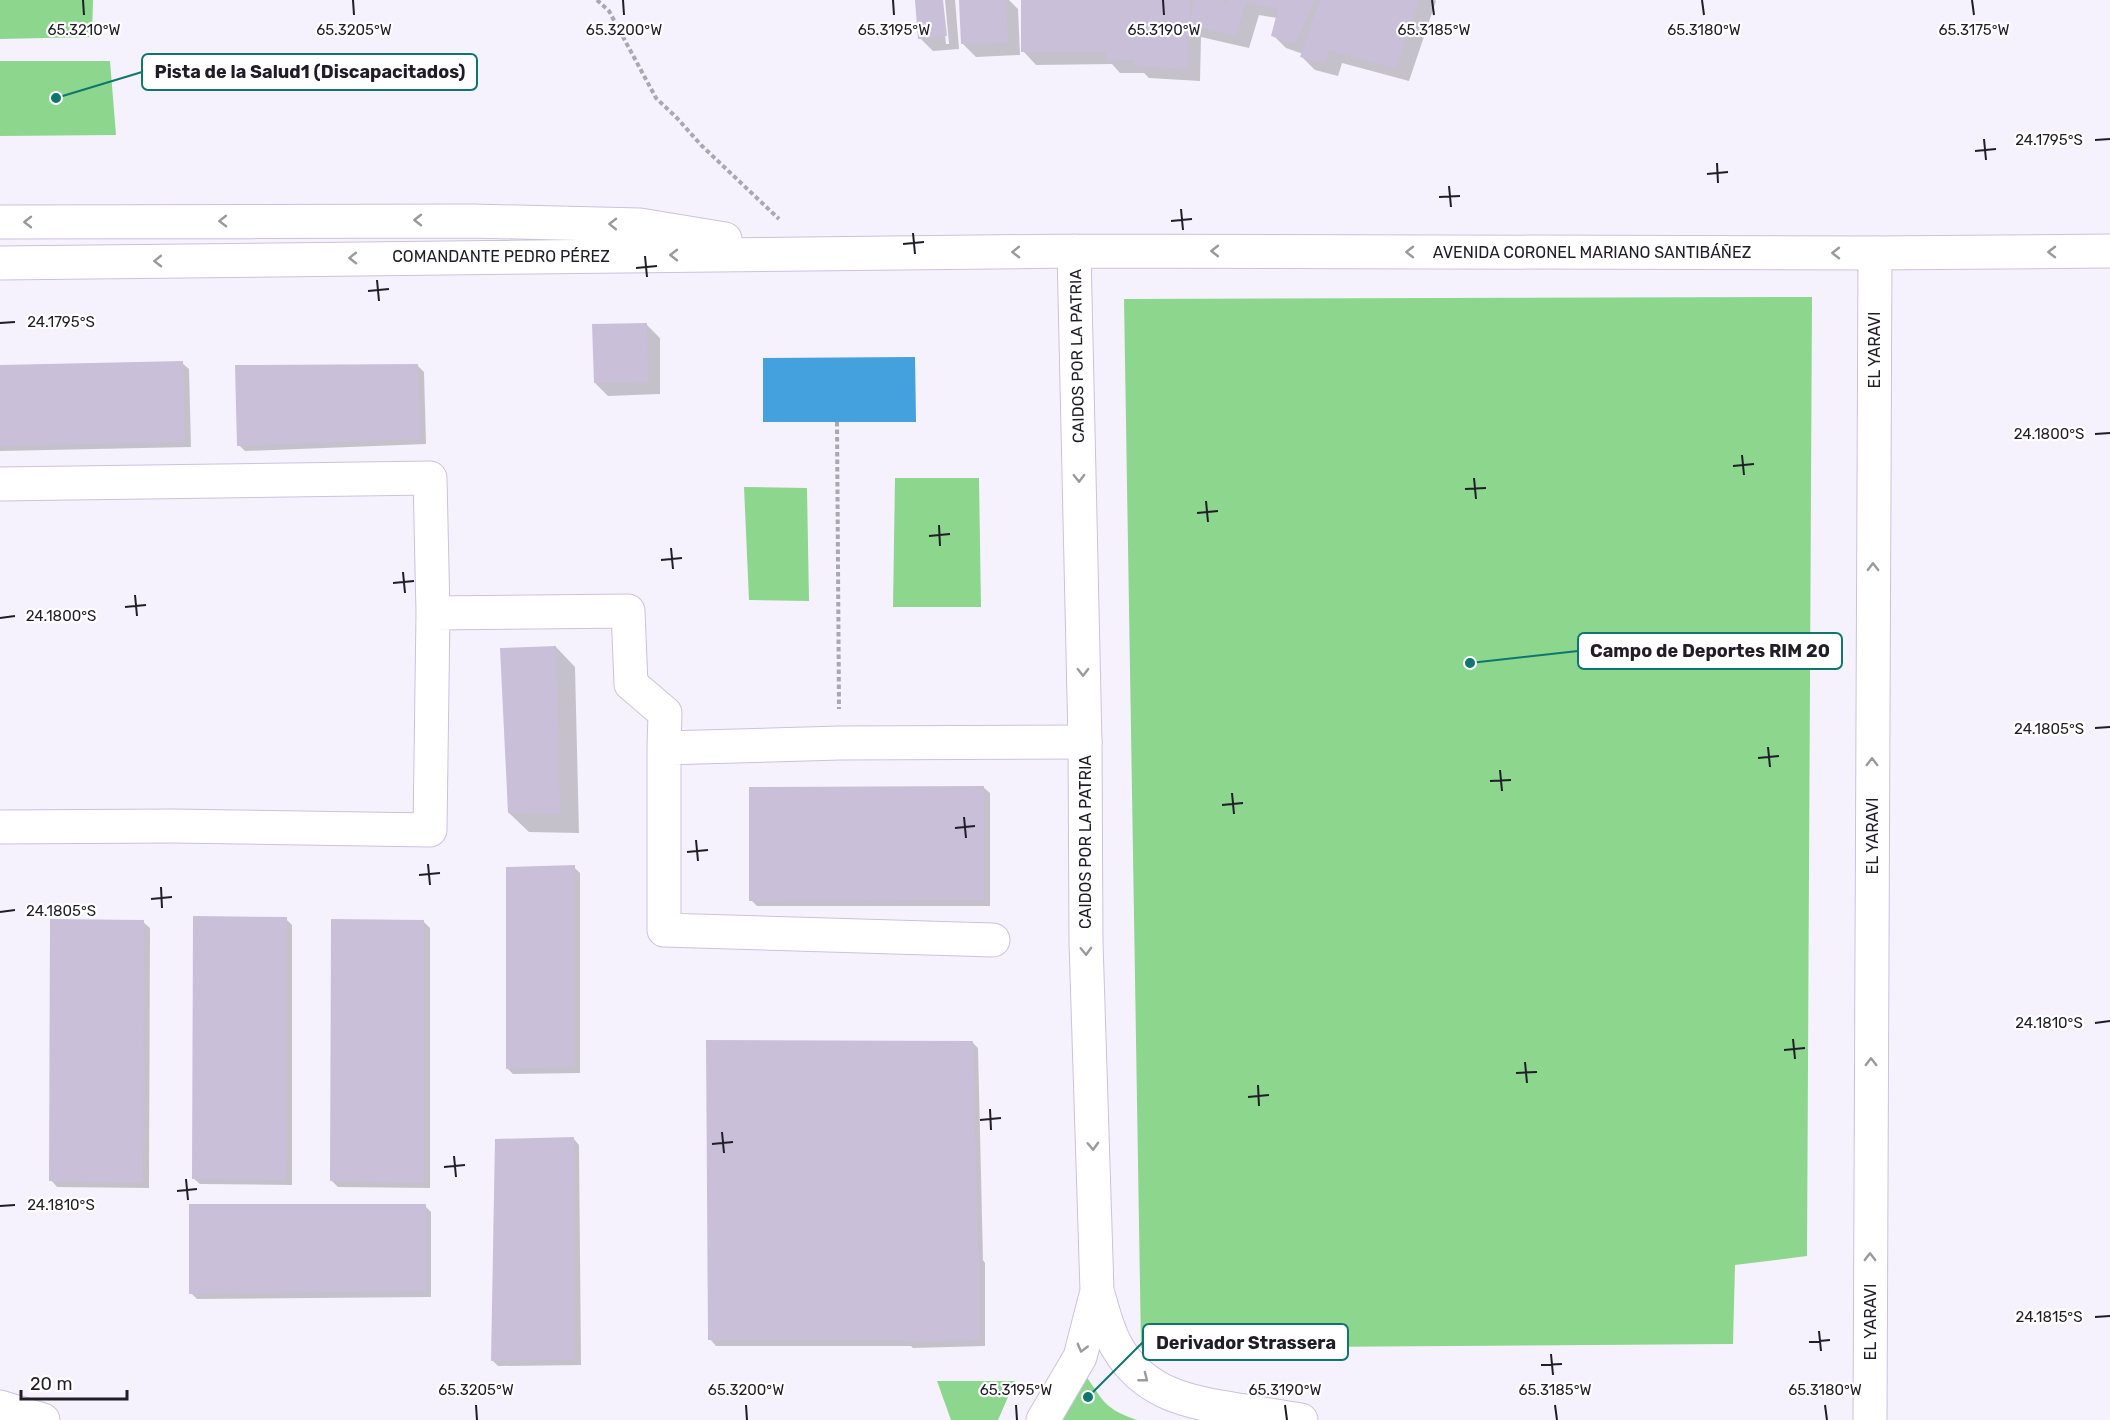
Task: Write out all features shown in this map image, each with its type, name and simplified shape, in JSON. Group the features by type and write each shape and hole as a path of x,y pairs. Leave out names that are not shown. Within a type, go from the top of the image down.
{"main road":[{"path":"0,222 355,220 640,225 816,254"},
{"name":"COMANDANTE PEDRO PÉREZ","path":"0,263 1074,251"},
{"name":"AVENIDA CORONEL MARIANO SANTIBÁÑEZ","path":"1074,251 1875,253 2110,251"},
{"name":"CAIDOS POR LA PATRIA","path":"1043,1420 1080,1358 1097,1291 1086,942 1085,742 1074,251"},
{"name":"EL YARAVI","path":"1870,1420 1875,253"},
{"path":"0,484 430,478 434,613 430,830 172,826 0,827"},
{"path":"434,613 628,611 631,684 665,713 664,930 993,940"},
{"path":"664,748 840,743 1085,742"},
{"path":"1097,1291 1116,1347 1136,1372 1167,1394 1194,1403 1301,1420"},
{"path":"0,1407 43,1420"}],"path":[{"path":"597,0 609,11 656,98 701,146 816,254"},
{"path":"837,422 836,543 840,743"}],"green space":[{"path":"0,0 93,0 92,37 0,39"},
{"path":"0,61 110,61 116,135 0,136"},
{"path":"1812,297 1807,1256 1735,1265 1733,1344 1141,1348 1124,299"},
{"path":"895,478 979,478 981,607 893,607"},
{"path":"744,487 807,488 809,601 749,600"},
{"path":"1086,1376 1106,1404 1137,1420 1063,1420"},
{"path":"937,1381 1015,1381 998,1420 951,1420"}],"water":[{"path":"915,357 916,422 763,422 763,358"}],"building":[{"path":"915,0 943,0 947,36 918,39"},
{"path":"959,0 1006,0 1008,43 961,44"},
{"path":"1021,0 1189,0 1188,69 1134,66 1134,60 1106,61 1106,52 1021,52"},
{"path":"1195,0 1219,0 1228,3 1229,0 1315,0 1295,44 1271,36 1278,9 1246,2 1236,36 1189,25"},
{"path":"1320,0 1419,0 1396,69 1329,50 1325,64 1300,57"},
{"path":"647,323 648,382 594,383 592,324"},
{"path":"183,361 185,442 0,446 0,365"},
{"path":"418,364 421,439 237,446 235,365"},
{"path":"556,646 560,814 508,813 500,648"},
{"path":"984,786 984,900 749,901 749,787"},
{"path":"575,865 575,1067 506,1069 506,867"},
{"path":"193,916 287,917 286,1180 192,1179"},
{"path":"50,919 144,920 143,1183 49,1181"},
{"path":"331,919 424,920 424,1183 330,1181"},
{"path":"706,1040 973,1041 978,1255 980,1255 980,1340 905,1342 905,1340 708,1340"},
{"path":"574,1137 575,1360 491,1361 495,1139"},
{"path":"189,1204 426,1204 426,1291 189,1294"}],"place":[{"name":"Pista de la Salud1 (Discapacitados)","path":"56,98"},
{"name":"Campo de Deportes RIM 20","path":"1470,663"},
{"name":"Derivador Strassera","path":"1088,1397"}]}
